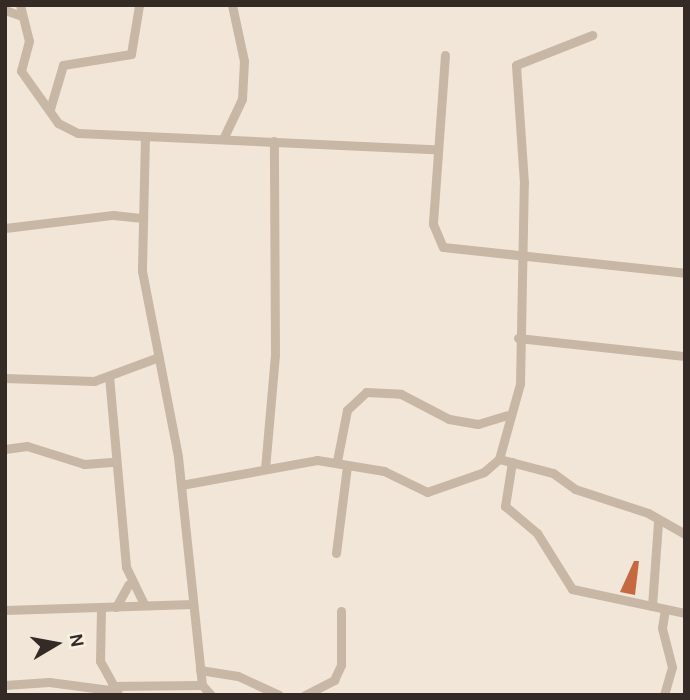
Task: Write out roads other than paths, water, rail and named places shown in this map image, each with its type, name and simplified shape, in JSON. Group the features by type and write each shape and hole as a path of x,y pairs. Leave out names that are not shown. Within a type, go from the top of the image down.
{"street":[{"path":"50,109 64,65 131,54 139,5"},
{"path":"223,139 242,99 244,61 232,5"},
{"path":"5,10 20,10 29,41 21,71 58,123 78,133 435,149"},
{"path":"181,485 265,469 342,464 384,471 428,492 484,472 499,458 507,415 520,384 518,338 524,183 516,65 592,35"},
{"path":"445,55 435,149 434,238 443,247 685,273"},
{"path":"145,136 142,271 181,485 202,685 211,695"},
{"path":"265,469 275,355 274,141"},
{"path":"5,228 113,215 143,218"},
{"path":"518,338 685,356"},
{"path":"5,378 94,381 159,357"},
{"path":"109,376 115,462 129,584 144,604"},
{"path":"336,553 346,410 366,392 401,394 450,419 478,424 507,415"},
{"path":"5,449 27,446 84,464 115,462"},
{"path":"499,458 553,473 575,489 685,534"},
{"path":"512,462 505,506 537,533 563,580 572,589 685,613"},
{"path":"652,606 658,522"},
{"path":"116,607 129,584"},
{"path":"5,610 100,610 144,604 193,604"},
{"path":"100,610 100,661 116,691"},
{"path":"664,695 672,667 662,628 666,610"},
{"path":"305,695 337,673 341,611"},
{"path":"200,670 238,676 279,695"},
{"path":"5,685 49,682 116,691 202,685"}]}
